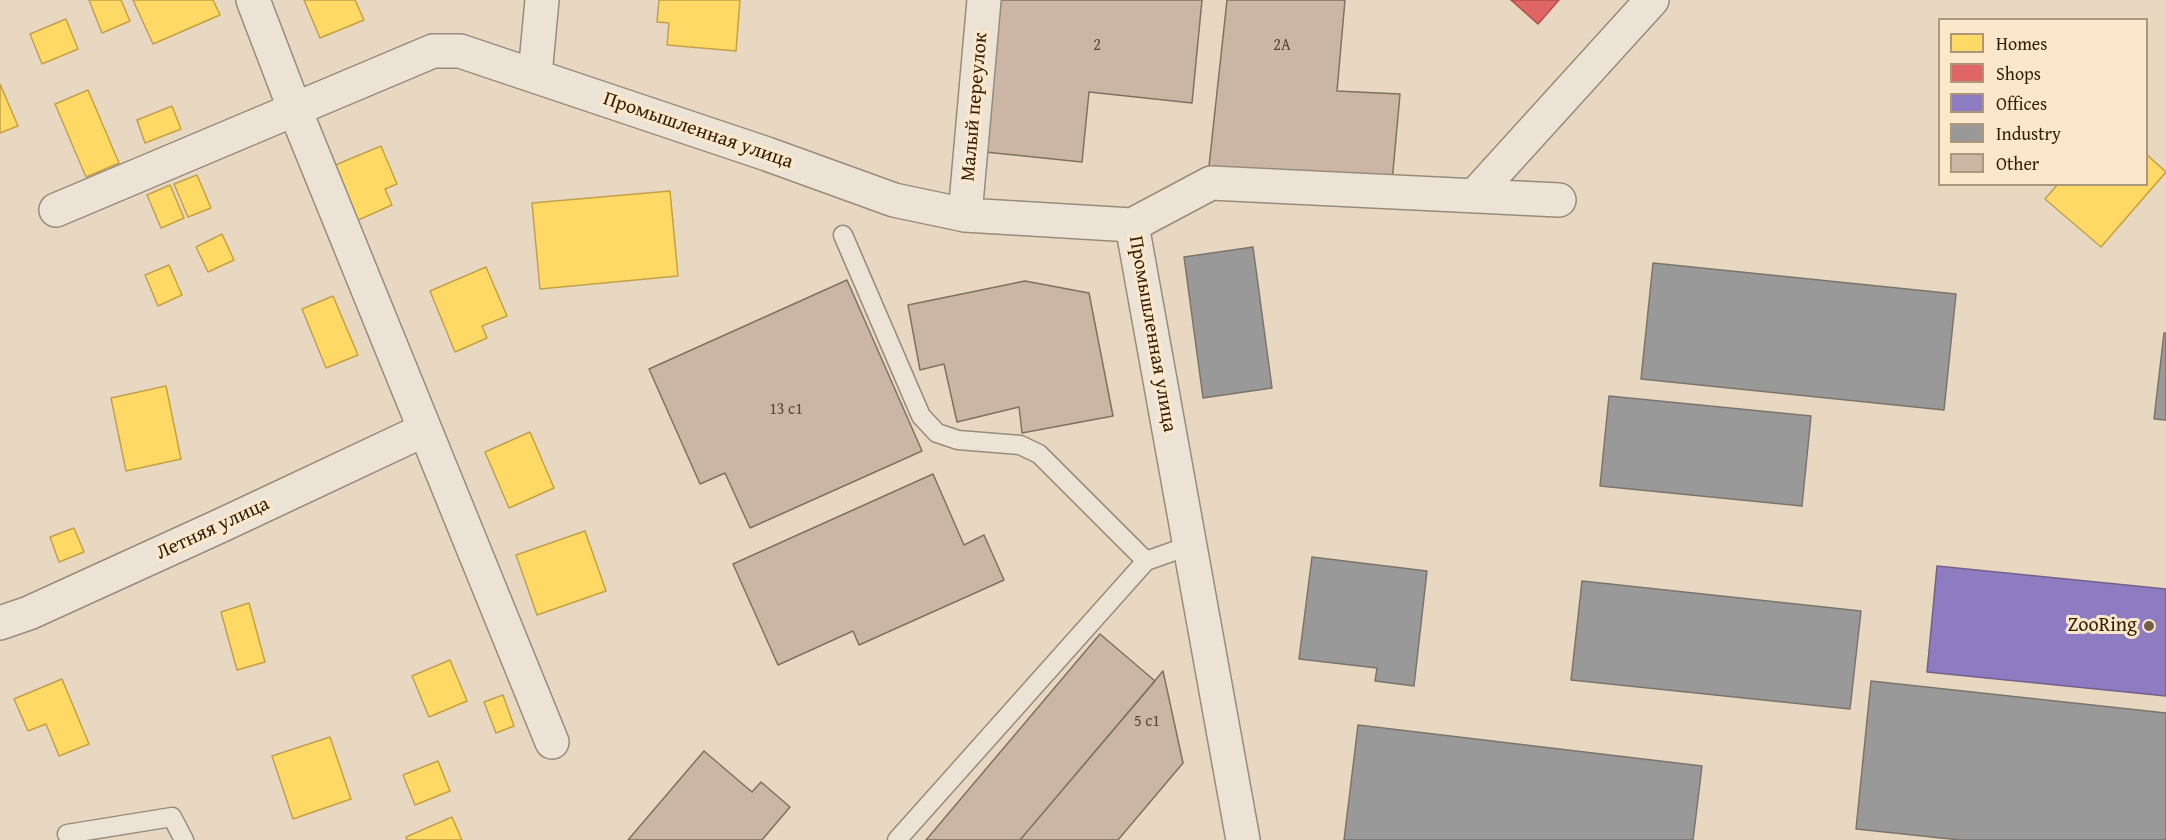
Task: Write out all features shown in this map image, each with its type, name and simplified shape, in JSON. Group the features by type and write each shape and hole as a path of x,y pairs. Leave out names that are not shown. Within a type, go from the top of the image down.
{"street":[{"path":"253,0 295,110 552,742"},
{"path":"535,75 542,0"},
{"name":"Малый переулок","path":"965,215 984,0"},
{"path":"1474,196 1652,0"},
{"name":"Промышленная улица","path":"56,210 433,51 460,51 767,154 894,200 965,215 1132,225 1243,840"},
{"path":"1132,225 1210,183 1559,200"},
{"name":"Летняя улица","path":"0,623 29,613 424,430"}],"lane":[{"path":"843,235 921,416 938,433 958,440 1020,445 1038,454 1146,561"},
{"path":"897,840 1146,561 1191,545"},
{"path":"67,834 172,817 184,840"}],"building: Homes":[{"path":"89,0 121,0 130,21 102,33"},
{"path":"133,0 213,0 220,15 153,44"},
{"path":"304,0 355,0 364,20 320,38"},
{"path":"659,0 740,0 736,51 667,45 669,23 657,22"},
{"path":"66,19 78,49 42,64 30,34"},
{"path":"0,84 18,126 0,133"},
{"path":"88,90 119,163 86,177 55,104"},
{"path":"172,106 181,129 145,143 137,120"},
{"path":"381,146 397,184 385,189 392,205 356,221 333,166"},
{"path":"2148,156 2166,172 2101,247 2045,199 2056,186 2148,186"},
{"path":"197,175 211,208 188,217 174,184"},
{"path":"170,185 184,218 161,228 147,195"},
{"path":"670,191 678,276 540,289 532,203"},
{"path":"222,234 234,260 208,272 196,247"},
{"path":"169,265 182,295 158,306 145,275"},
{"path":"486,267 507,316 482,326 487,338 455,352 430,291"},
{"path":"333,296 358,355 326,368 302,309"},
{"path":"166,386 181,459 126,471 111,398"},
{"path":"530,432 554,488 509,508 485,452"},
{"path":"74,528 84,552 59,562 50,537"},
{"path":"585,531 606,591 537,615 516,555"},
{"path":"249,603 265,662 237,670 221,612"},
{"path":"450,660 467,701 429,717 412,676"},
{"path":"62,679 89,744 59,756 46,724 28,731 14,699"},
{"path":"503,695 514,726 496,733 484,702"},
{"path":"330,737 351,799 293,819 272,756"},
{"path":"438,761 450,791 415,805 403,775"},
{"path":"452,817 462,840 407,840 406,837"}],"building: Shops":[{"path":"1511,0 1559,0 1538,24"}],"building: Offices":[{"path":"1937,566 2166,589 2166,696 1927,672"}],"building: Industry":[{"path":"1253,247 1272,388 1203,398 1184,257"},
{"path":"1653,263 1956,294 1944,410 1641,379"},
{"path":"2164,333 2166,333 2166,420 2154,419"},
{"path":"1609,396 1811,416 1802,506 1600,486"},
{"path":"1312,557 1427,571 1414,686 1375,681 1377,668 1299,659"},
{"path":"1582,581 1861,611 1850,709 1571,680"},
{"path":"1871,681 2166,713 2166,840 1960,840 1856,829"},
{"path":"1358,725 1702,766 1693,840 1344,840"}],"building: Other":[{"path":"1001,0 1202,0 1192,103 1089,92 1082,162 985,152"},
{"path":"1227,0 1345,0 1337,91 1400,94 1392,182 1209,166"},
{"path":"847,280 922,451 750,528 725,473 700,484 649,369"},
{"path":"1025,281 1089,293 1113,416 1022,433 1019,407 957,422 944,364 920,370 908,305"},
{"path":"933,474 964,545 984,535 1004,580 859,645 853,631 778,665 733,564"},
{"path":"1100,634 1155,681 1020,840 926,840"},
{"path":"1163,671 1183,763 1118,840 1020,840"},
{"path":"704,751 752,792 761,782 790,807 762,840 628,840"}],"place":[{"name":"ZooRing","path":"2149,626"}]}
